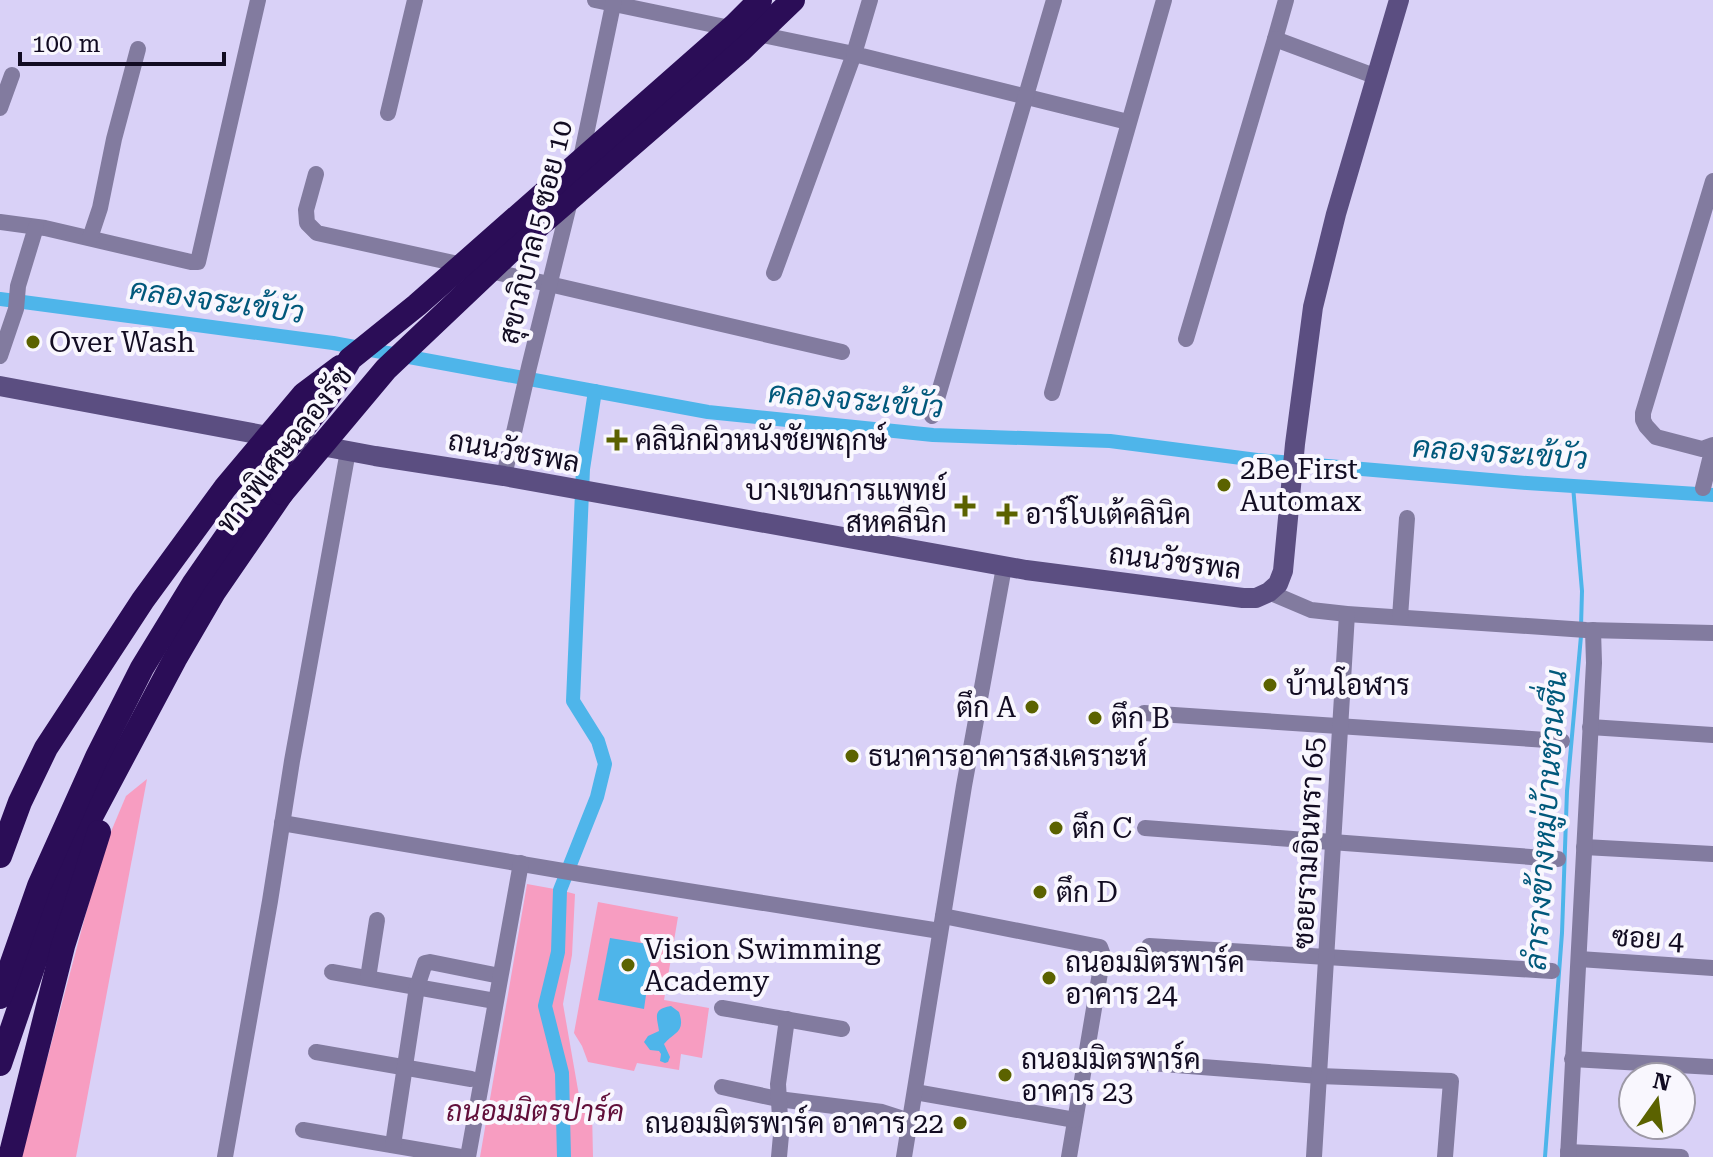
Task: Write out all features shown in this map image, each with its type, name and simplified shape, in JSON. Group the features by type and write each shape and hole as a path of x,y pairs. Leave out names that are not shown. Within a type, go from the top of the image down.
{"highway":[{"name":"ทางพิเศษฉลองรัช","path":"0,997 39,886 97,757 142,668 194,583 289,446 330,394 350,359 417,305 760,0"},
{"name":"ทางพิเศษฉลองรัช","path":"0,1064 59,891 84,830 214,592 282,493 386,369 520,242 740,51 793,0"},
{"path":"0,856 20,802 46,748 143,600 225,488 304,394 350,359"},
{"path":"10,1157 63,946 103,820 112,775"}],"main road":[{"name":"ถนนวัชรพล","path":"0,386 1004,567 1256,598 1278,584 1283,571 1303,376 1319,281 1399,0"}],"street":[{"path":"0,222 90,238 196,263 258,0"},
{"path":"388,113 415,0"},
{"path":"595,0 854,54 1128,122"},
{"path":"774,273 854,54 870,0"},
{"path":"932,416 1054,0"},
{"path":"1052,393 1164,0"},
{"path":"1186,339 1286,0"},
{"name":"สุขาภิบาล 5 ซอย 10","path":"504,476 588,130 614,2"},
{"path":"1275,39 1377,77"},
{"path":"90,238 138,49"},
{"path":"0,108 12,75"},
{"path":"316,174 306,210 307,223 317,233 842,352"},
{"path":"1703,488 1713,446 1702,449 1656,437 1646,426 1643,413 1713,181"},
{"path":"0,356 16,309 18,286 36,227"},
{"path":"225,1157 348,451"},
{"path":"1400,617 1407,518"},
{"path":"904,1157 964,786 1004,567"},
{"path":"1269,592 1311,610 1347,614 1584,630 1713,633"},
{"name":"ซอยรามอินทรา 65","path":"1314,1157 1347,614"},
{"path":"1584,630 1594,663 1568,1154 1681,1157"},
{"path":"1144,713 1562,741"},
{"path":"1590,727 1713,735"},
{"path":"282,823 574,873 1100,947 1103,955 1069,1157"},
{"path":"1145,828 1558,859"},
{"path":"1584,847 1713,854"},
{"path":"468,1157 521,863"},
{"path":"368,978 377,920"},
{"path":"1149,946 1552,971"},
{"name":"ซอย 4","path":"1579,959 1713,968"},
{"path":"393,1145 417,987 427,962 500,976"},
{"path":"332,972 495,1001"},
{"path":"722,1008 842,1029"},
{"path":"779,1157 778,1084 787,1019"},
{"path":"316,1052 471,1079"},
{"path":"1572,1059 1713,1067"},
{"path":"1124,1061 1319,1076 1451,1081 1445,1157"},
{"path":"722,1087 778,1099 882,1112 910,1121"},
{"path":"915,1092 1075,1120"},
{"path":"303,1130 461,1157"}],"green space":[{"path":"147,779 76,1157 21,1157 102,853 126,796"},
{"name":"ถนอมมิตรปาร์ค","path":"527,884 575,894 572,955 563,1004 581,1107 592,1111 593,1157 480,1157"},
{"name":"Vision Swimming Academy","path":"598,902 678,917 664,1000 709,1008 702,1058 681,1054 679,1070 637,1063 634,1071 588,1062 574,1033"}],"water":[{"path":"610,938 653,945 644,1009 598,1000"},
{"path":"671,1006 679,1012 681,1024 664,1044 670,1057 665,1063 660,1061 659,1051 650,1050 644,1042 648,1036 659,1031 658,1012"}],"waterway":[{"name":"คลองจระเข้บัว","path":"0,299 333,343 708,412 933,435 1110,441 1257,460 1713,495"},
{"path":"564,1157 562,1073 545,1006 558,952 560,890 597,797 605,764 598,741 573,701 583,469 595,391"},
{"name":"ลำรางข้างหมู่บ้านชวนชื่น","path":"1573,486 1582,591 1581,627"},
{"name":"ลำรางข้างหมู่บ้านชวนชื่น","path":"1545,1157 1562,933 1567,791 1581,636"}],"place":[{"name":"Over Wash","path":"33,342"},
{"name":"คลินิกผิวหนังชัยพฤกษ์","path":"617,440"},
{"name":"2Be First Automax","path":"1224,485"},
{"name":"บางเขนการแพทย์ สหคลีนิก","path":"965,506"},
{"name":"อาร์โบเต้คลินิค","path":"1007,514"},
{"name":"บ้านโอฬาร","path":"1270,685"},
{"name":"ตึก A","path":"1032,707"},
{"name":"ตึก B","path":"1095,718"},
{"name":"ธนาคารอาคารสงเคราะห์","path":"852,756"},
{"name":"ตึก C","path":"1056,828"},
{"name":"ตึก D","path":"1040,892"},
{"name":"Vision Swimming Academy","path":"628,965"},
{"name":"ถนอมมิตรพาร์ค อาคาร 24","path":"1049,978"},
{"name":"ถนอมมิตรพาร์ค อาคาร 23","path":"1005,1075"},
{"name":"ถนอมมิตรพาร์ค อาคาร 22","path":"960,1123"}]}
